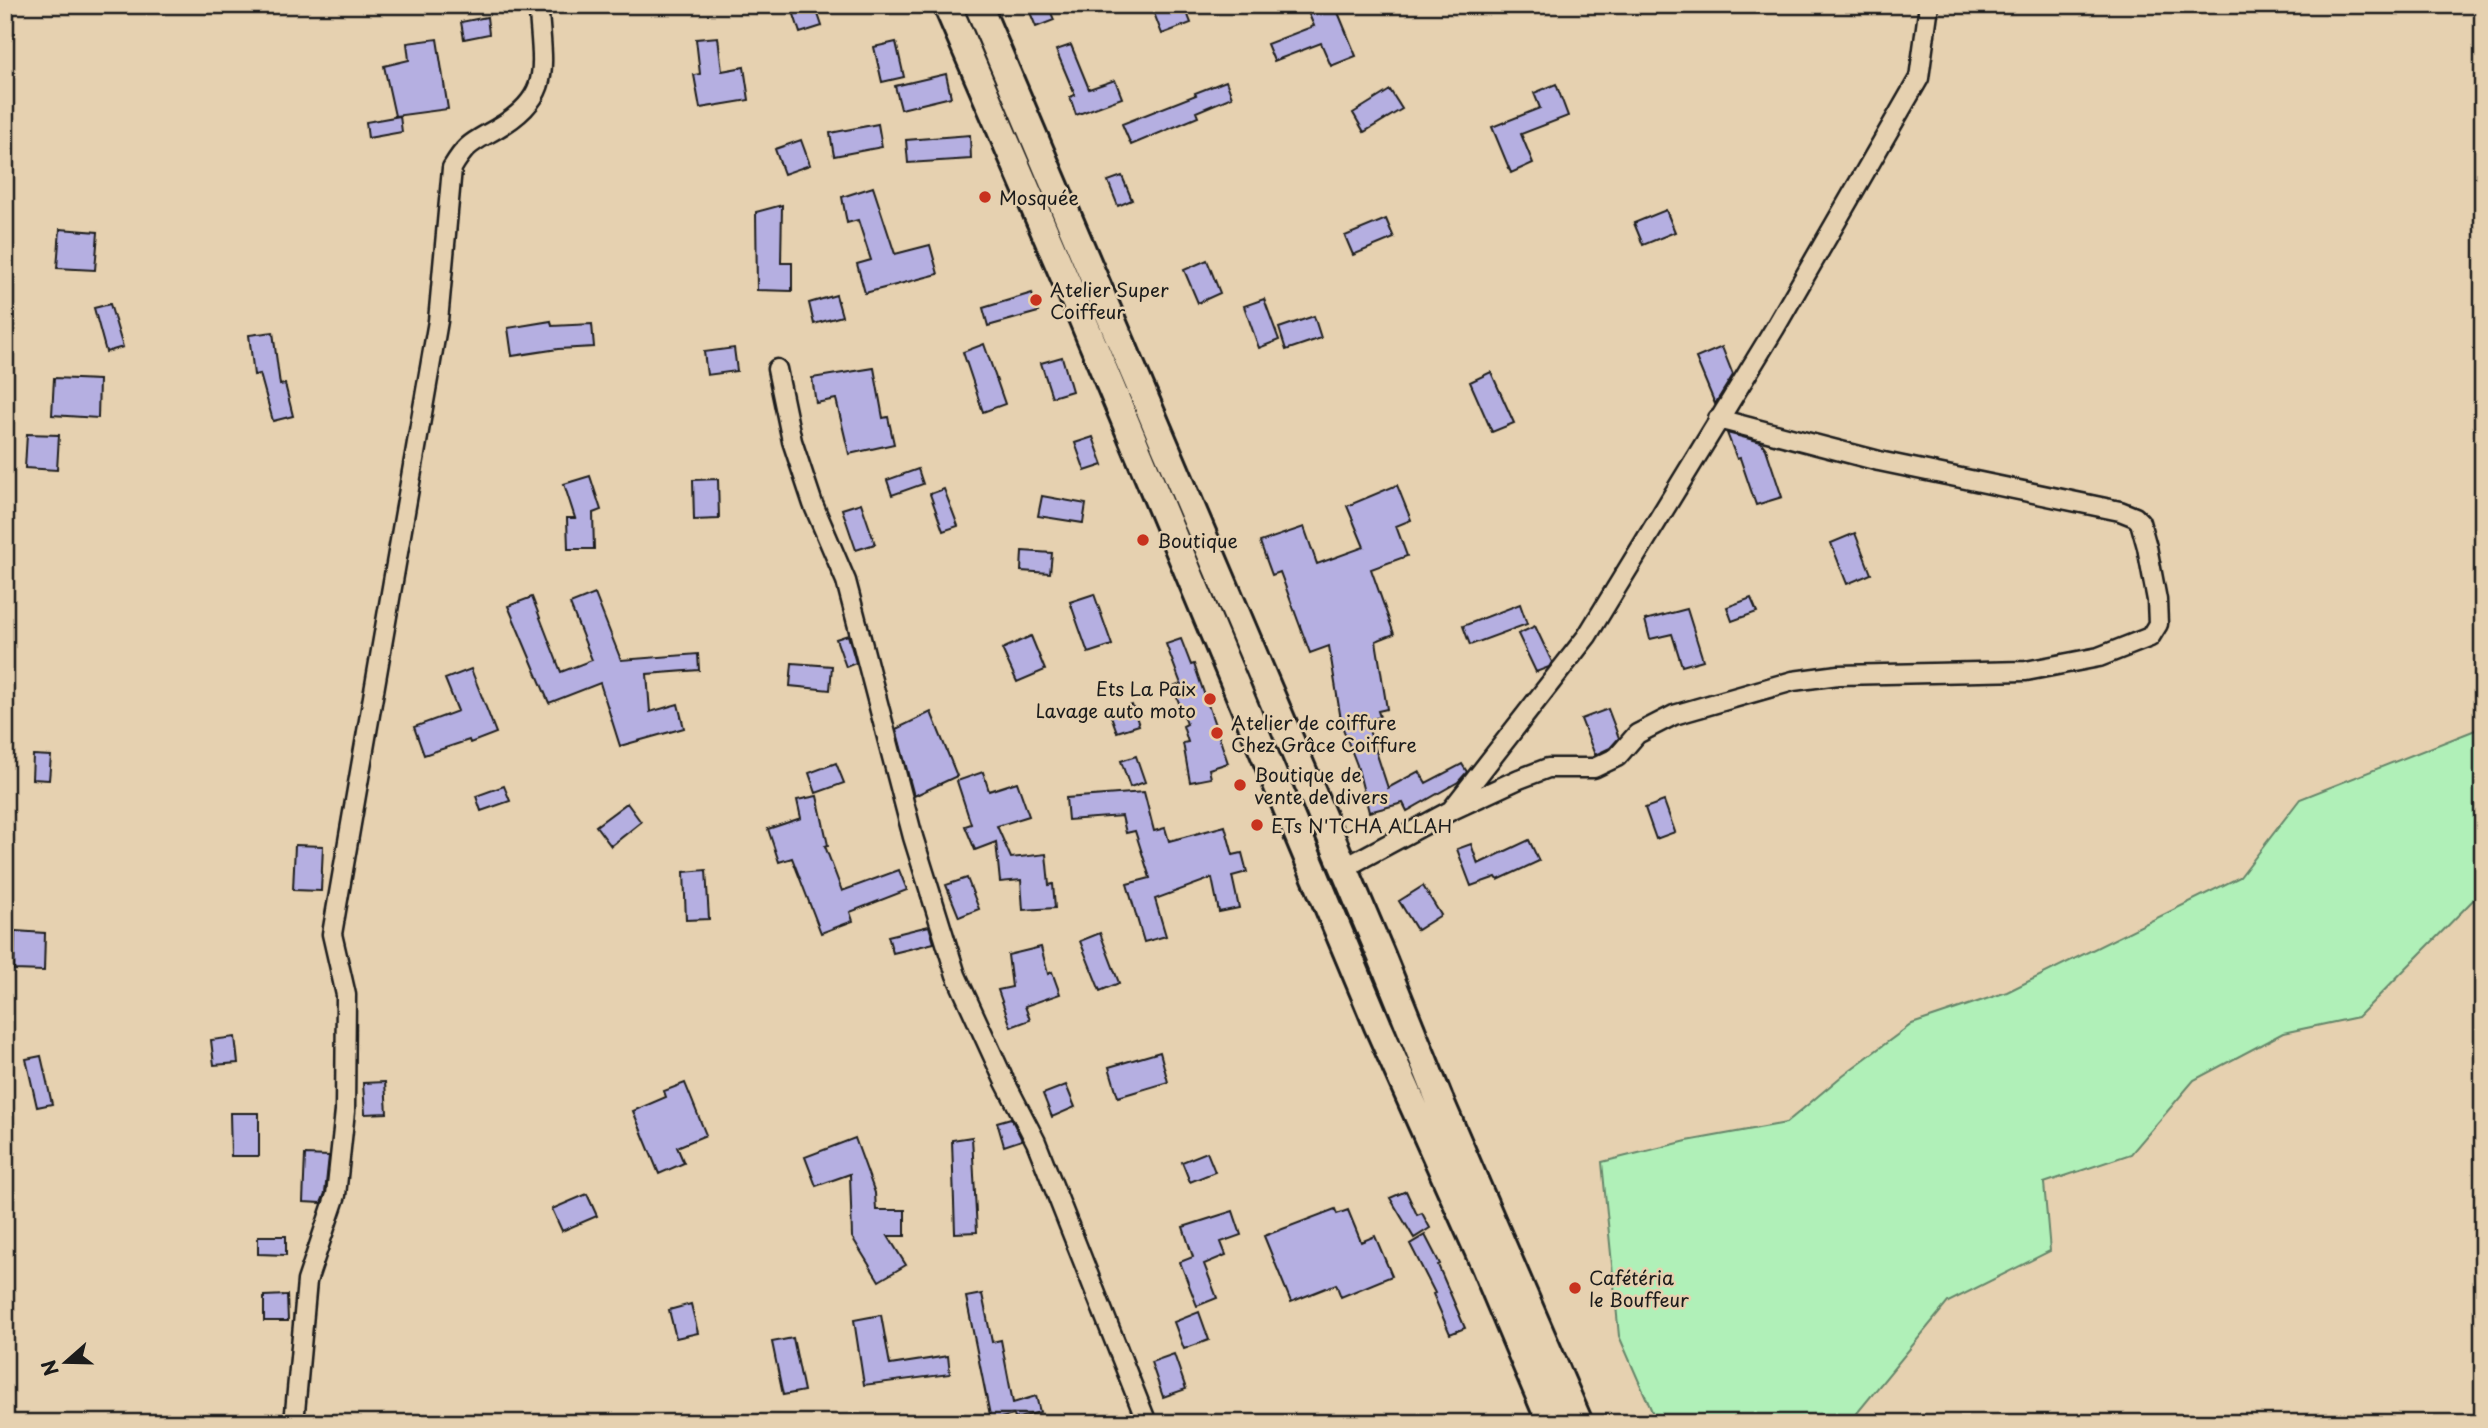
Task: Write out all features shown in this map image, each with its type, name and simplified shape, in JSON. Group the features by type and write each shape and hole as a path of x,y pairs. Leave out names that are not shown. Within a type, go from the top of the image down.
{"main road":[{"path":"947,5 1083,320 1373,1014 1478,1250 1551,1423"},
{"path":"978,5 1344,868 1439,1099 1579,1423"}],"street":[{"path":"294,1423 307,1281 336,1195 345,1111 346,995 332,934 438,321 452,168 464,147 516,118 532,102 543,76 537,5"},
{"path":"1450,811 1587,636 1775,328 1919,78 1929,5"},
{"path":"777,369 792,441 813,504 846,580 913,837 956,975 1036,1142 1147,1423"},
{"path":"1344,868 1450,811 1548,768 1594,768 1617,757 1637,734 1674,715 1793,681 1838,675 2026,671 2099,657 2150,637 2158,624 2157,600 2147,547 2140,522 2135,517 2120,511 1879,461 1718,419"}],"green space":[{"path":"2483,727 2483,890 2358,1017 2283,1033 2194,1080 2131,1154 2044,1183 2050,1251 1948,1302 1849,1423 1657,1423 1619,1336 1602,1162 1687,1141 1786,1123 1843,1075 1912,1024 2007,992 2240,877 2300,799"}],"building":[{"path":"791,5 815,5 822,26 800,33"},
{"path":"1027,5 1048,5 1054,20 1036,27"},
{"path":"1184,5 1191,23 1162,34 1154,13"},
{"path":"1305,5 1335,5 1356,56 1331,66 1321,43 1274,61 1267,44 1314,26"},
{"path":"487,17 489,34 464,39 461,22"},
{"path":"718,37 722,71 744,67 749,100 700,108 694,75 700,74 696,39"},
{"path":"437,39 448,109 395,116 384,66 409,60 407,43"},
{"path":"896,42 904,77 882,82 874,47"},
{"path":"1071,45 1089,89 1115,80 1122,98 1076,115 1070,97 1075,95 1056,50"},
{"path":"946,74 951,97 901,109 895,86"},
{"path":"1226,81 1232,97 1196,112 1198,117 1131,145 1122,124"},
{"path":"1556,84 1568,116 1521,134 1533,163 1511,173 1492,127 1540,108 1534,93"},
{"path":"1390,90 1402,109 1364,132 1353,113"},
{"path":"400,116 402,132 368,138 366,122"},
{"path":"878,124 882,147 834,156 830,133"},
{"path":"970,135 971,159 908,163 906,140"},
{"path":"801,140 810,165 784,174 775,149"},
{"path":"1122,176 1132,200 1118,206 1108,181"},
{"path":"873,187 895,254 930,245 938,274 865,293 857,264 871,260 858,220 847,223 842,197"},
{"path":"782,205 781,263 792,263 792,291 757,290 756,212"},
{"path":"1666,210 1675,232 1643,245 1634,223"},
{"path":"1386,219 1394,238 1353,255 1345,236"},
{"path":"60,229 98,232 95,270 57,268"},
{"path":"1207,260 1220,293 1198,303 1184,270"},
{"path":"1032,293 1038,312 988,326 983,308"},
{"path":"836,295 842,316 814,324 809,303"},
{"path":"1264,299 1279,340 1259,348 1244,306"},
{"path":"110,304 123,347 106,352 94,308"},
{"path":"1314,316 1321,338 1286,350 1279,328"},
{"path":"551,321 552,326 592,324 594,347 512,356 508,328"},
{"path":"273,332 280,385 285,384 293,416 273,421 260,374 254,375 249,335"},
{"path":"984,344 1005,404 983,412 963,352"},
{"path":"1722,347 1733,375 1715,404 1696,358"},
{"path":"734,348 737,371 707,375 704,352"},
{"path":"1062,357 1072,391 1052,397 1041,363"},
{"path":"874,368 883,418 888,417 894,444 849,454 836,399 816,403 812,378"},
{"path":"1491,372 1514,423 1492,432 1470,382"},
{"path":"54,378 99,380 98,418 52,415"},
{"path":"1727,433 1761,442 1766,449 1782,497 1756,505 1740,458 1737,459"},
{"path":"27,434 59,435 57,470 25,468"},
{"path":"1093,437 1103,465 1085,471 1075,443"},
{"path":"918,469 923,484 892,495 887,480"},
{"path":"590,476 601,510 593,513 594,549 568,549 567,518 575,518 564,484"},
{"path":"718,479 719,519 694,520 693,480"},
{"path":"1397,485 1411,520 1396,526 1407,556 1371,569 1394,634 1376,641 1387,709 1378,711 1380,717 1366,721 1388,788 1419,771 1426,783 1462,764 1467,772 1458,782 1407,811 1403,803 1369,812 1357,765 1342,726 1329,646 1310,653 1280,572 1272,575 1260,542 1304,527 1317,564 1364,547 1347,506"},
{"path":"944,489 958,526 943,531 930,494"},
{"path":"1042,496 1086,504 1083,523 1038,516"},
{"path":"861,503 875,544 856,550 842,509"},
{"path":"1855,533 1871,574 1847,584 1831,543"},
{"path":"1022,551 1052,553 1050,573 1021,571"},
{"path":"595,594 621,660 698,654 699,670 647,674 650,712 678,704 684,728 620,746 600,683 549,703 508,606 532,597 561,672 592,660 570,604"},
{"path":"1094,594 1112,645 1088,653 1070,602"},
{"path":"1751,598 1757,612 1732,621 1727,607"},
{"path":"1520,604 1527,624 1470,645 1463,626"},
{"path":"1687,609 1703,660 1682,666 1672,634 1650,639 1645,620"},
{"path":"1535,626 1552,662 1549,667 1536,672 1518,634"},
{"path":"848,635 856,663 846,667 836,639"},
{"path":"1031,636 1045,670 1017,682 1002,649"},
{"path":"1181,639 1191,665 1194,664 1228,763 1209,769 1211,778 1190,782 1183,743 1188,742 1183,726 1187,724 1173,687 1181,684 1166,644"},
{"path":"792,663 832,666 830,690 790,686"},
{"path":"471,669 496,733 424,755 414,727 458,711 445,679"},
{"path":"1132,705 1139,725 1117,732 1110,713"},
{"path":"1608,709 1619,738 1610,748 1595,755 1581,719"},
{"path":"931,712 957,776 914,796 896,729"},
{"path":"33,755 51,756 49,780 32,779"},
{"path":"1136,756 1145,782 1130,787 1121,761"},
{"path":"836,763 844,783 816,793 809,773"},
{"path":"983,772 989,791 1017,782 1029,816 997,826 1011,858 1046,854 1049,885 1053,884 1055,908 1023,910 1021,880 1000,882 996,842 975,850 965,826 971,824 957,781"},
{"path":"504,786 510,801 481,811 476,796"},
{"path":"1144,792 1154,831 1165,828 1169,841 1225,826 1233,855 1242,853 1247,872 1232,876 1239,908 1219,912 1212,878 1155,899 1166,936 1144,942 1127,884 1150,878 1135,831 1126,833 1122,816 1068,820 1066,798"},
{"path":"817,796 828,845 825,846 842,891 899,870 907,890 850,912 853,921 821,933 792,858 779,862 768,829 801,818 797,800"},
{"path":"1664,801 1675,832 1656,839 1645,808"},
{"path":"627,803 641,822 611,846 596,826"},
{"path":"1529,840 1539,861 1498,880 1496,877 1471,886 1457,849 1471,844 1478,864"},
{"path":"295,845 323,846 321,891 293,890"},
{"path":"706,870 709,919 686,920 684,872"},
{"path":"967,878 979,909 959,917 946,885"},
{"path":"1423,886 1441,915 1417,930 1399,901"},
{"path":"929,926 934,943 893,953 888,936"},
{"path":"15,931 45,933 44,971 14,970"},
{"path":"1100,933 1119,983 1100,991 1080,941"},
{"path":"1041,947 1048,974 1052,972 1060,994 1025,1006 1030,1020 1011,1027 998,990 1012,987 1008,955"},
{"path":"235,1037 238,1063 214,1065 211,1040"},
{"path":"1160,1052 1168,1082 1118,1097 1109,1067"},
{"path":"41,1056 52,1104 37,1107 26,1059"},
{"path":"385,1082 387,1113 365,1114 363,1083"},
{"path":"685,1083 706,1135 677,1147 684,1163 659,1174 633,1111 666,1097 664,1091"},
{"path":"1066,1085 1075,1107 1052,1117 1043,1094"},
{"path":"230,1113 259,1113 259,1156 231,1156"},
{"path":"1011,1118 1022,1140 1004,1146 997,1122"},
{"path":"972,1137 977,1232 955,1233 952,1140"},
{"path":"855,1138 875,1193 876,1210 905,1210 905,1236 888,1236 906,1265 879,1281 852,1237 850,1174 816,1186 805,1157"},
{"path":"1207,1152 1215,1172 1190,1182 1182,1162"},
{"path":"305,1155 329,1156 325,1193 321,1203 303,1202"},
{"path":"1406,1191 1417,1215 1422,1213 1430,1228 1414,1238 1390,1198"},
{"path":"587,1194 597,1216 562,1231 552,1209"},
{"path":"1335,1209 1337,1214 1348,1210 1361,1242 1375,1236 1392,1276 1341,1297 1336,1284 1291,1302 1264,1236"},
{"path":"1233,1211 1241,1235 1221,1242 1226,1255 1204,1264 1217,1298 1197,1306 1180,1262 1193,1257 1183,1227"},
{"path":"1425,1235 1440,1264 1438,1265 1465,1328 1450,1334 1433,1294 1435,1293 1410,1244"},
{"path":"258,1236 286,1236 286,1255 258,1254"},
{"path":"982,1294 992,1342 1001,1340 1013,1403 1036,1396 1040,1412 1015,1419 1014,1415 991,1420 966,1297"},
{"path":"287,1295 288,1321 264,1321 264,1296"},
{"path":"691,1304 698,1333 676,1338 669,1310"},
{"path":"1199,1312 1209,1340 1184,1349 1174,1322"},
{"path":"881,1315 890,1365 948,1356 950,1374 864,1385 854,1320"},
{"path":"793,1338 804,1391 783,1395 772,1342"},
{"path":"1174,1354 1186,1389 1163,1397 1151,1362"}],"place":[{"name":"Mosquée","path":"985,197"},
{"name":"Atelier Super Coiffeur","path":"1036,300"},
{"name":"Boutique","path":"1143,540"},
{"name":"Ets La Paix Lavage auto moto","path":"1210,699"},
{"name":"Atelier de coiffure Chez Grâce Coiffure","path":"1217,733"},
{"name":"Boutique de vente de divers","path":"1240,785"},
{"name":"ETs N'TCHA ALLAH","path":"1257,825"},
{"name":"Cafétéria le Bouffeur","path":"1575,1288"}]}
